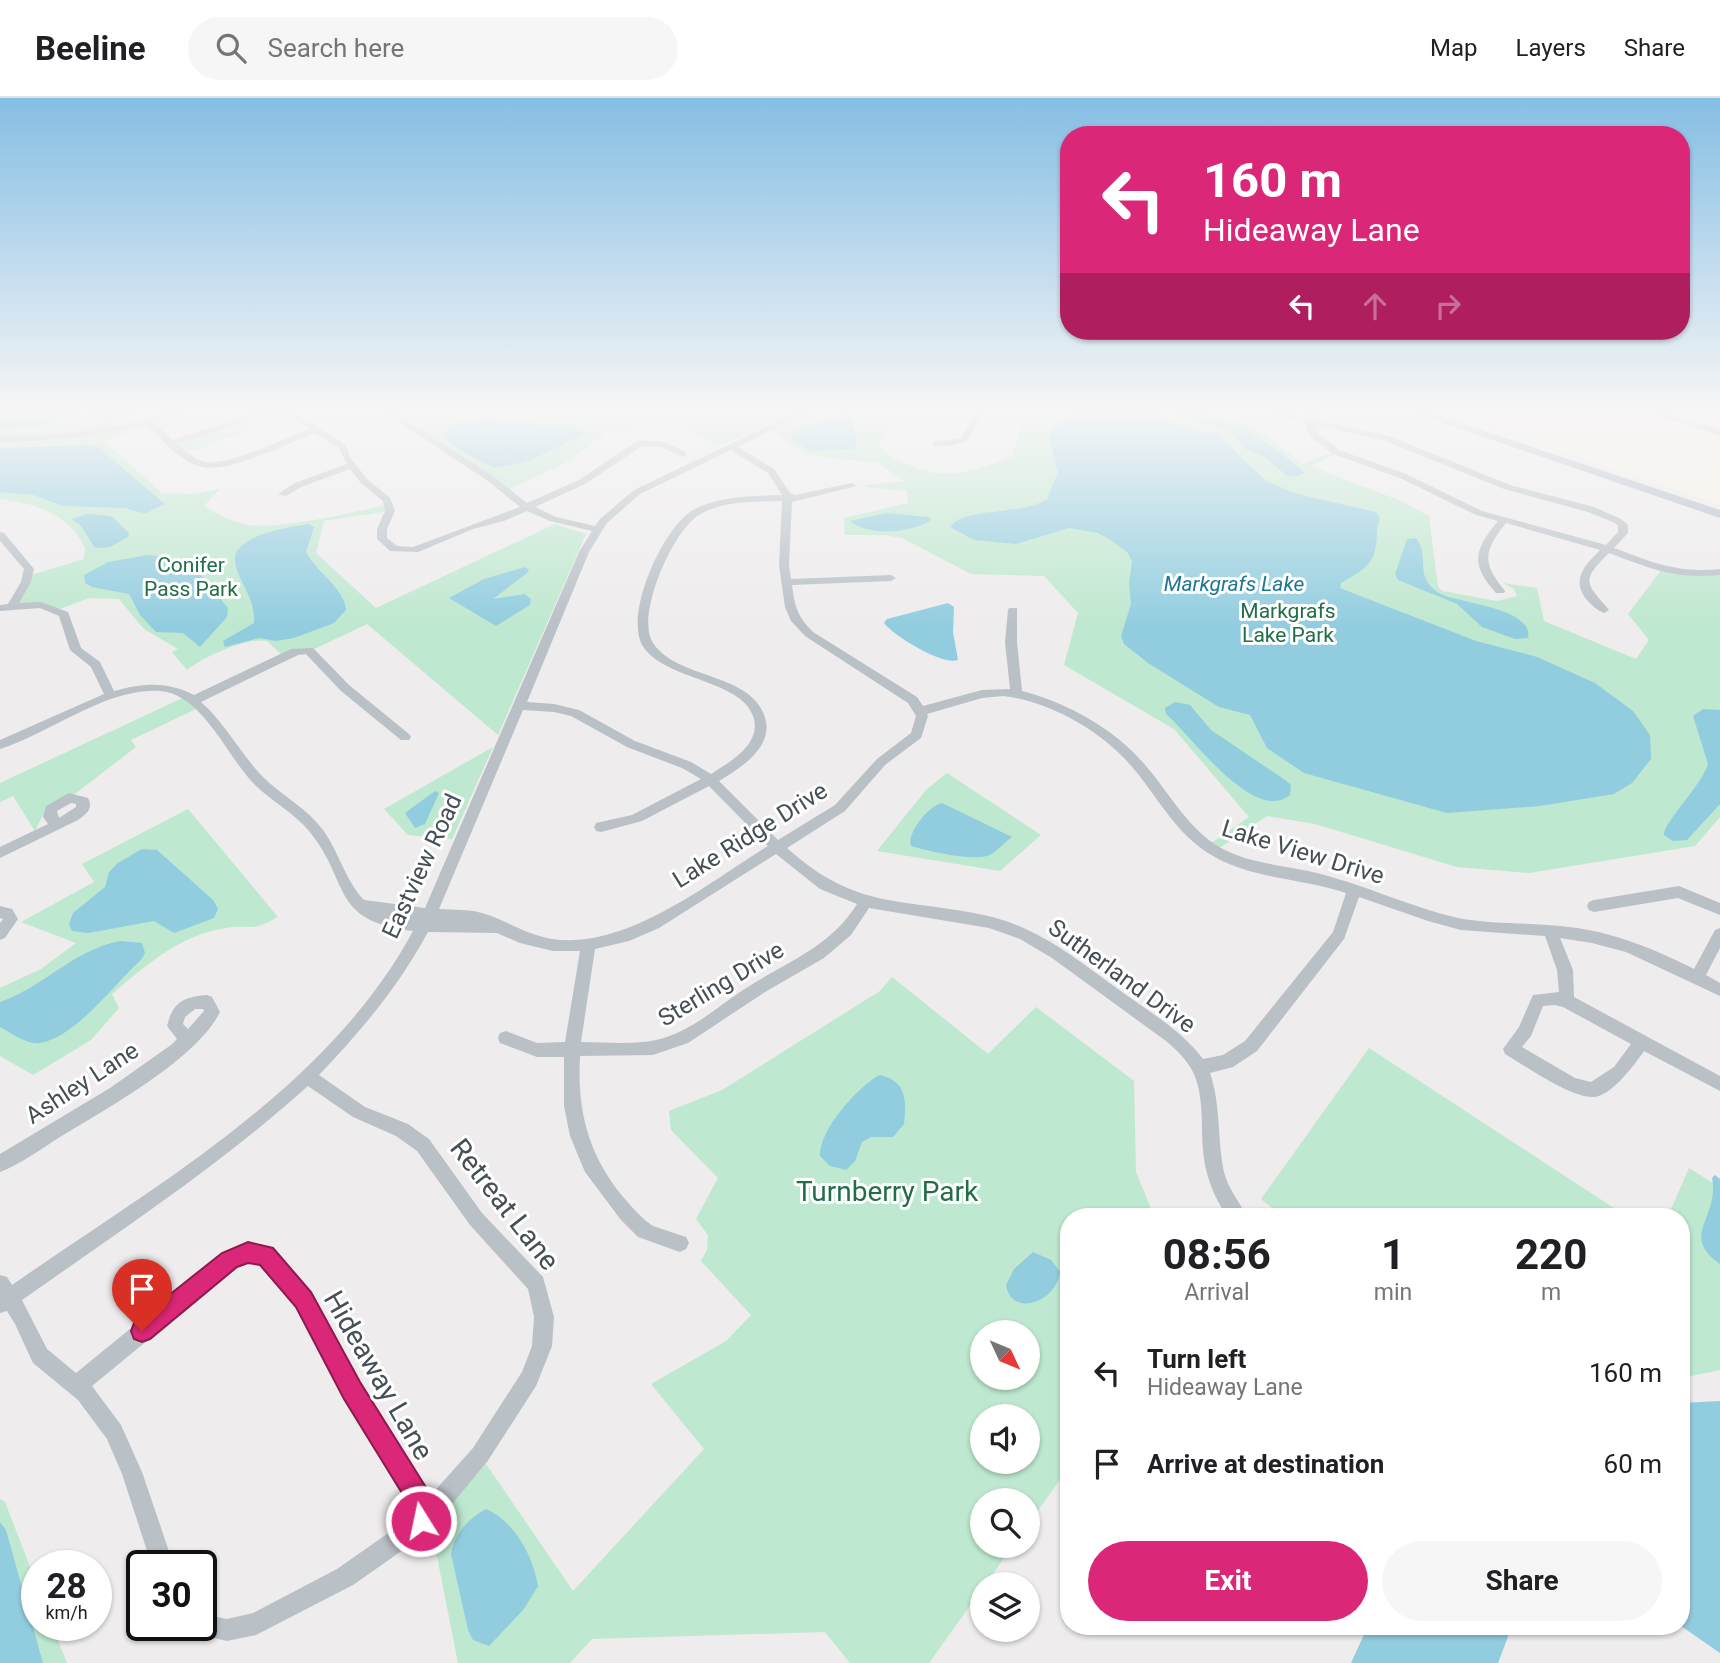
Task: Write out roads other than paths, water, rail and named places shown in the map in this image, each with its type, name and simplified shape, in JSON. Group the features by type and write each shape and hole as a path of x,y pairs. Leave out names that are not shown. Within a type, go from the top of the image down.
{"main road":[{"path":"1622,481 1720,514"},
{"path":"1648,481 1720,505"}],"street":[{"path":"283,494 309,481"},
{"path":"364,481 388,502 390,513 381,536 385,543 397,550 422,548 583,481"},
{"path":"494,481 526,507 553,519 597,529"},
{"name":"Eastview Road","path":"3,1295 222,1149 307,1076 372,1006 428,920 597,529 620,505 659,481"},
{"path":"777,481 788,498 784,549 786,582 792,612 802,627 906,694 920,711"},
{"path":"1413,481 1479,513 1561,534 1677,573 1720,572"},
{"path":"1493,481 1567,501 1612,518 1625,529 1609,551 1586,572 1582,583 1586,596 1604,610"},
{"path":"601,827 635,820 734,767 749,753 766,726 744,696 672,665 654,651 643,634 641,620 665,545 684,521 721,502 788,498 852,486"},
{"path":"1500,591 1486,577 1482,553 1486,541 1503,521"},
{"path":"3,540 29,569 26,582 13,605"},
{"path":"786,582 891,578"},
{"path":"0,608 41,605 64,614 76,650 99,669 111,696"},
{"path":"1013,610 1011,642 1016,693"},
{"path":"0,745 111,696 158,687 177,690 192,701 305,649 312,652 353,695 405,737"},
{"name":"Lake View Drive","path":"920,711 988,694 1016,693 1048,702 1120,747 1139,765 1185,828 1215,851 1243,862 1301,874 1409,910 1461,924 1594,937 1626,946 1720,990"},
{"name":"Lake Ridge Drive","path":"192,701 227,736 255,777 313,825 329,850 342,883 375,918 428,920 499,928 536,942 588,945 649,927 840,808 881,762 912,740 921,727 920,711"},
{"name":"Sutherland Drive","path":"517,710 582,715 630,743 681,762 711,780 791,862 826,886 896,908 989,922 1032,939 1174,1037 1202,1068 1208,1097 1213,1175 1218,1190 1231,1208"},
{"path":"0,853 57,825"},
{"path":"1202,1068 1227,1062 1251,1046 1339,935 1354,890"},
{"path":"1594,906 1681,892 1720,909"},
{"name":"Sterling Drive","path":"506,1038 537,1050 653,1048 684,1038 758,988 823,950 847,929 866,900"},
{"path":"0,912 6,913 11,919 0,934"},
{"path":"1550,932 1565,971 1567,1001"},
{"path":"1697,977 1720,934"},
{"path":"588,945 573,1049 569,1101 579,1142 590,1164 644,1231 680,1243"},
{"path":"1641,1043 1620,1072 1593,1090 1571,1084 1511,1049 1525,1031 1538,1000 1555,998 1567,1001 1720,1084"},
{"name":"Ashley Lane","path":"0,1164 134,1080 188,1040"},
{"name":"Retreat Lane","path":"217,1628 233,1630 265,1620 366,1564 429,1514 480,1455 530,1379 543,1341 541,1300 530,1275 475,1219 418,1140 402,1129 359,1112 307,1076"},
{"name":"Hideaway Lane","path":"77,1385 230,1260 248,1252 261,1253 286,1276 303,1299 352,1391 429,1514"},
{"path":"3,1295 22,1317 40,1356 77,1385 102,1412 122,1448 157,1550"}],"water":[{"path":"0,481 138,481 165,504 144,514 125,508 63,506 33,495 0,492"},
{"name":"Markgrafs Lake","path":"1055,481 1266,481 1297,494 1376,512 1379,519 1372,558 1369,564 1341,583 1340,588 1476,641 1537,657 1595,683 1633,711 1650,735 1651,759 1632,783 1614,794 1540,806 1447,813 1304,773 1267,748 1250,715 1219,707 1148,663 1124,644 1121,636 1131,604 1129,583 1132,561 1127,552 1112,541 1098,533 1069,528 1016,544 974,540 950,527 957,520 968,516 1024,508 1047,499"},
{"path":"886,513 929,517 931,520 913,528 890,531 868,529 850,521"},
{"path":"87,514 111,516 129,533 128,537 110,547 95,548 81,526 72,519"},
{"path":"308,524 314,527 306,552 341,595 346,610 334,623 294,638 276,641 259,638 225,647 223,641 254,623 252,605 236,568 237,552 252,539 264,534"},
{"path":"1416,538 1422,553 1424,574 1432,588 1450,597 1508,613 1527,628 1528,638 1515,639 1482,627 1457,604 1398,580 1395,574 1407,539"},
{"path":"148,555 178,561 196,570 228,608 227,617 200,647 183,633 156,632 140,615 129,594 92,587 85,583 84,575 108,562"},
{"path":"525,567 529,570 527,573 493,599 525,594 531,599 530,605 496,626 449,598 484,579"},
{"path":"948,603 954,607 953,632 958,660 942,659 919,649 884,623 887,619"},
{"path":"1175,702 1190,705 1211,730 1285,780 1291,785 1290,795 1275,801 1259,798 1224,774 1166,714 1165,708"},
{"path":"1703,709 1720,710 1720,804 1687,840 1673,841 1664,835 1665,829 1708,764 1693,716"},
{"path":"435,791 439,793 425,824 415,828 405,813"},
{"path":"942,803 1012,837 993,853 983,857 951,855 911,846 912,834 920,821 931,809"},
{"path":"142,849 157,850 213,900 218,909 214,918 174,933 154,921 88,933 72,931 69,924 73,913 105,887 109,872 118,863"},
{"path":"120,941 142,943 145,953 141,960 67,1031 54,1039 35,1043 19,1038 0,1027 0,1002 31,987 88,952"},
{"path":"879,1075 895,1081 900,1086 905,1099 904,1124 893,1137 871,1137 862,1142 855,1161 846,1170 830,1166 820,1156 821,1146 832,1122 860,1089"},
{"path":"1715,1175 1720,1179 1720,1264 1708,1254 1702,1235 1711,1204 1712,1178"},
{"path":"1033,1252 1051,1260 1060,1272 1051,1291 1043,1298 1025,1303 1010,1295 1006,1285 1014,1269"},
{"path":"1720,1401 1720,1653 1690,1632 1690,1403"},
{"path":"486,1509 505,1522 521,1541 532,1563 538,1586 524,1609 489,1646 473,1640 468,1630 451,1554 455,1540 463,1528 473,1517"},
{"path":"0,1522 6,1530 21,1584 21,1641 37,1641 43,1663 0,1663"},
{"path":"1364,1635 1509,1635 1498,1663 1351,1663"}],"park label":[{"name":"Conifer Pass Park","path":"191,577"},
{"name":"Markgrafs Lake Park","path":"1288,623"},
{"name":"Turnberry Park","path":"887,1191"}]}
